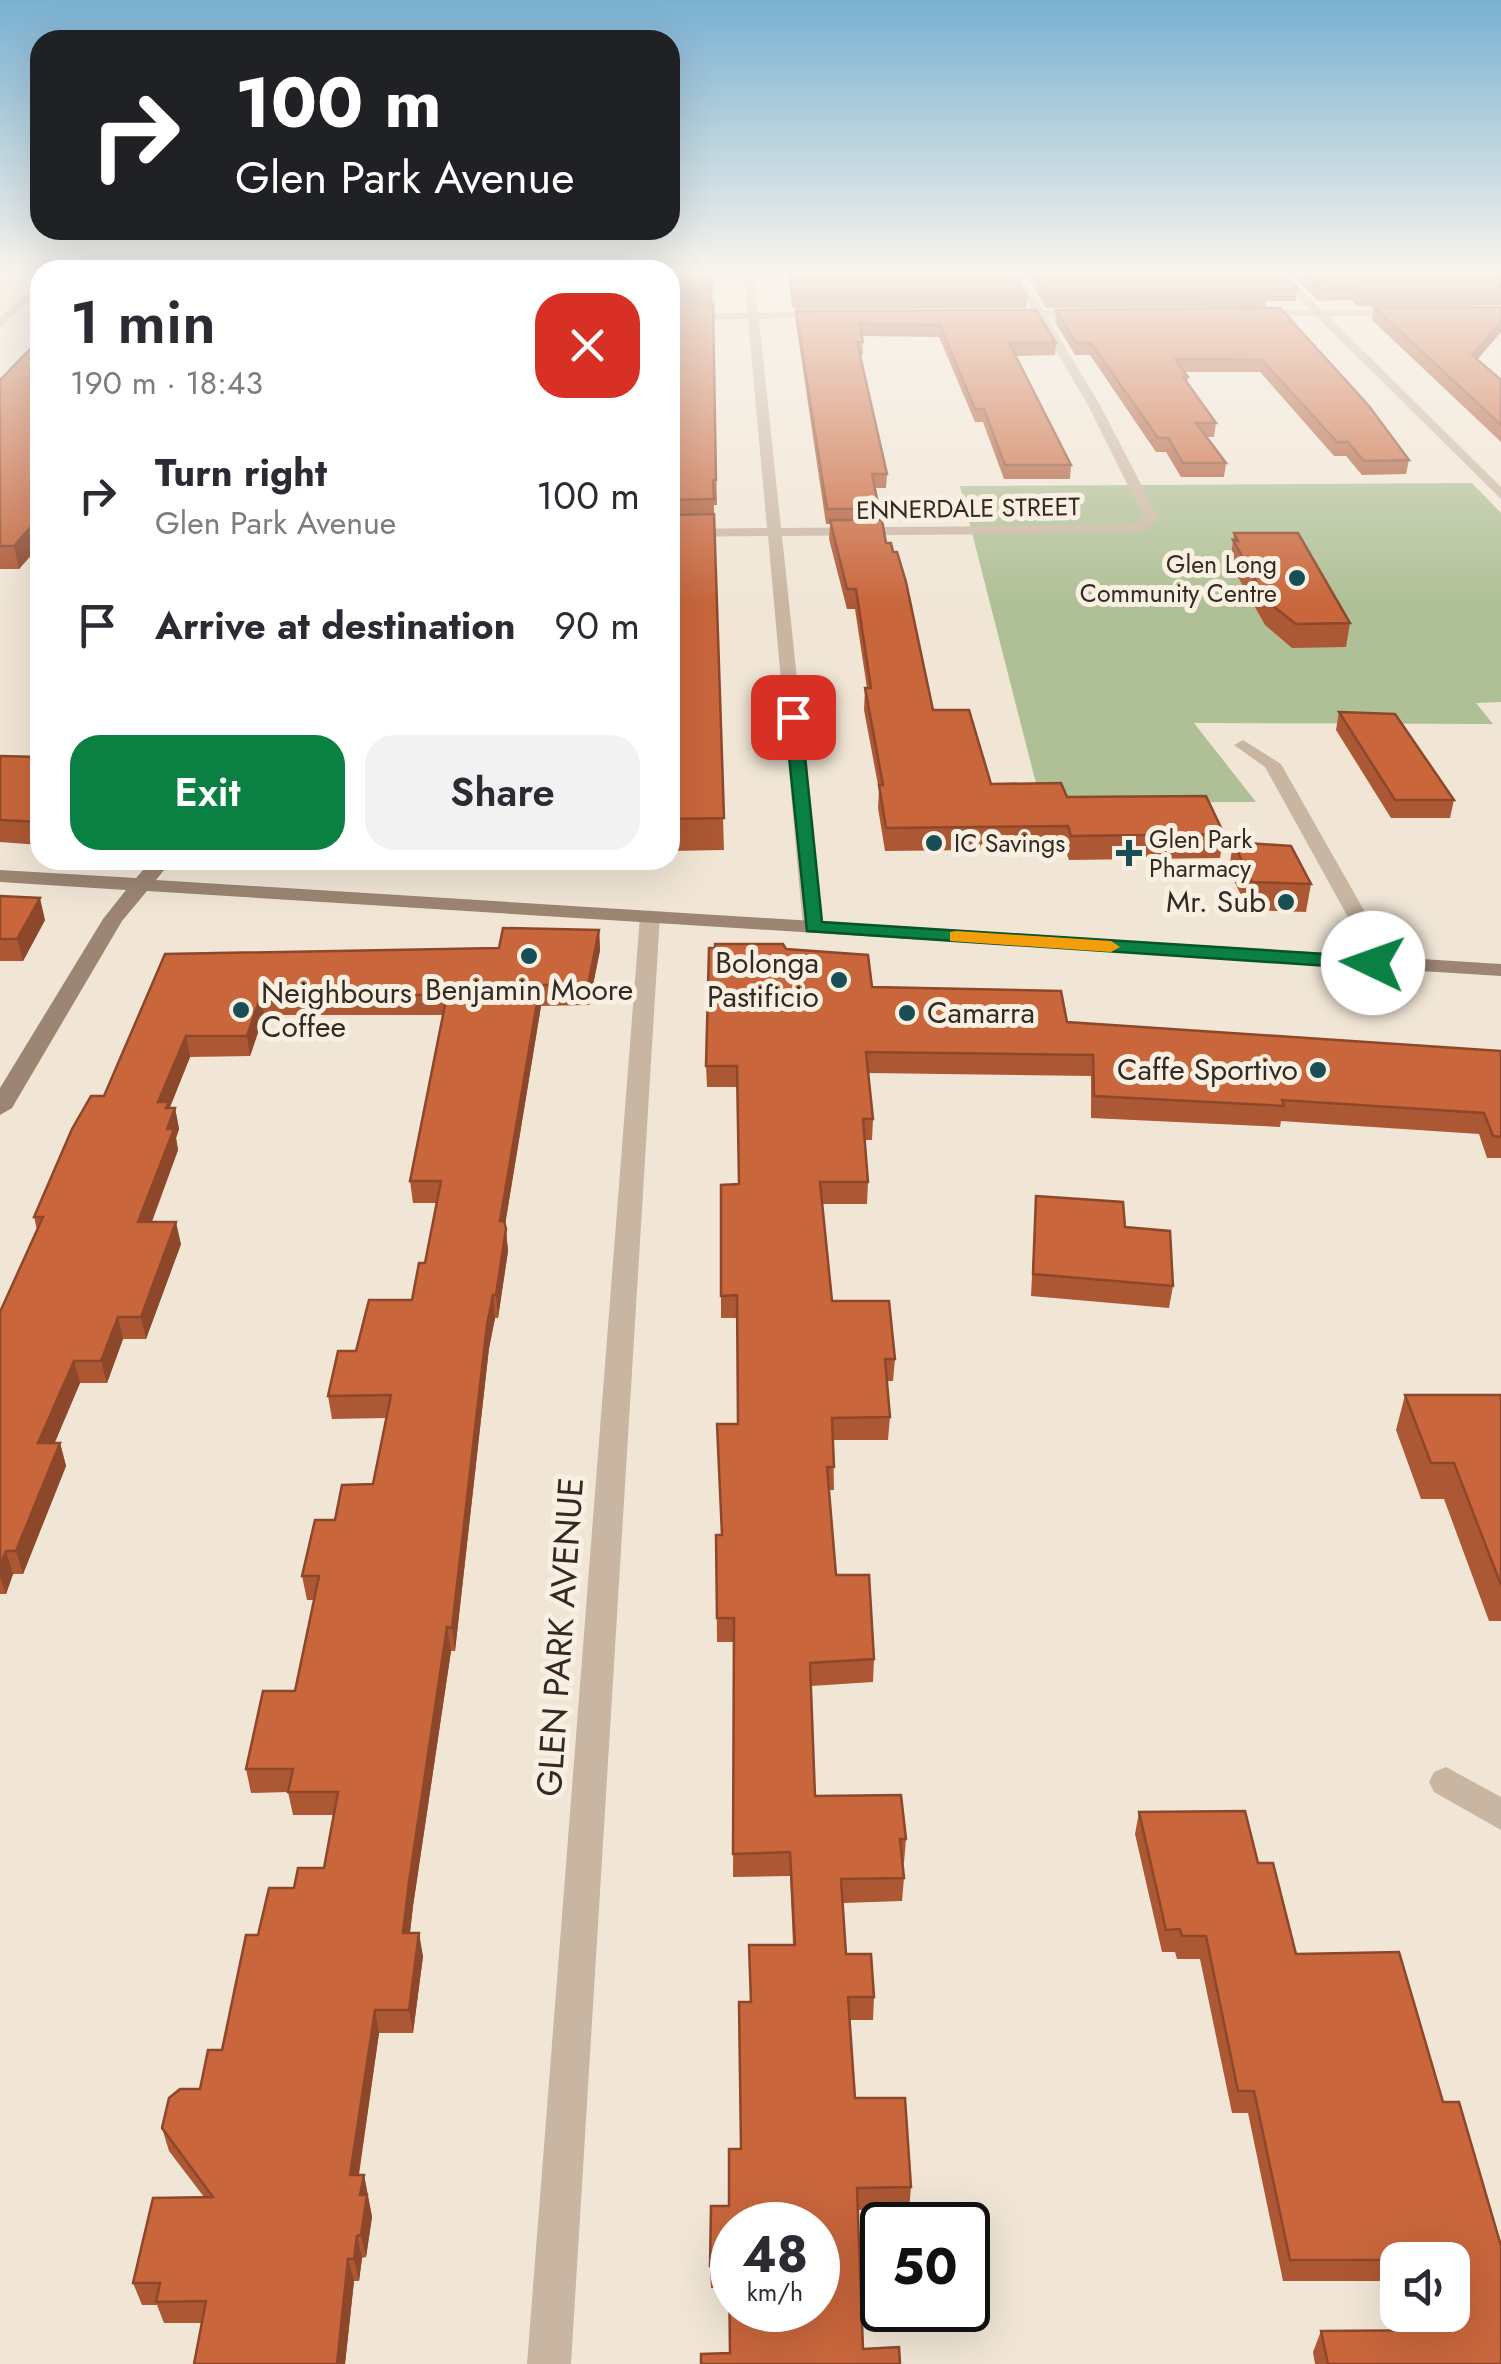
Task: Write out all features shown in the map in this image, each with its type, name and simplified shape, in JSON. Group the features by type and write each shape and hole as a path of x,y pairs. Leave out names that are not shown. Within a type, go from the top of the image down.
{"main road":[{"path":"0,1108 113,919 152,870"},
{"path":"0,876 1501,970"}],"street":[{"path":"759,384 813,927"},
{"name":"ENNERDALE STREET","path":"680,532 1124,529 1145,524 1152,519 1082,384"},
{"path":"1389,384 1501,496"},
{"path":"1243,745 1272,764 1364,928 1373,963"},
{"name":"GLEN PARK AVENUE","path":"550,2364 650,916"},
{"path":"1446,1782 1501,1815"}],"green space":[{"path":"1472,483 1501,513 1501,702 1476,703 1493,724 1194,723 1256,802 1041,803 960,486"}],"building":[{"path":"0,384 30,384 30,528 14,546 0,546"},
{"path":"680,384 714,384 714,499 680,500"},
{"path":"807,384 867,384 887,474 872,474 879,509 827,509"},
{"path":"965,384 1030,384 1071,465 1005,465 984,409 975,409"},
{"path":"1120,384 1188,384 1216,423 1196,423 1226,463 1183,463 1168,438 1158,438"},
{"path":"1284,384 1349,384 1409,460 1364,461 1348,442 1337,442"},
{"path":"1457,384 1501,384 1501,425"},
{"path":"714,514 724,818 680,819 680,515"},
{"path":"830,520 882,520 886,543 891,543 893,552 897,552 906,582 933,710 969,710 991,784 1061,783 1067,797 1206,796 1224,834 1071,836 1068,826 886,828 879,785 883,785 865,688 871,688 856,589 847,589"},
{"path":"1234,533 1298,533 1350,623 1296,624 1268,602 1233,540 1238,541"},
{"path":"1339,712 1395,714 1454,800 1395,800"},
{"path":"0,756 30,757 30,822 0,820"},
{"path":"1233,842 1291,846 1311,884 1252,882"},
{"path":"0,896 40,898 17,939 0,939"},
{"path":"503,928 599,930 588,985 540,985 500,1221 504,1221 506,1229 496,1295 487,1325 452,1628 447,1627 409,1882 403,1933 419,1933 409,2010 375,2010 350,2175 364,2175 360,2195 367,2195 354,2259 348,2259 337,2364 194,2364 206,2301 156,2302 160,2283 133,2283 153,2198 213,2197 162,2128 169,2098 180,2089 200,2089 208,2050 222,2050 246,1935 258,1935 269,1888 294,1888 298,1868 324,1868 338,1792 288,1792 293,1769 246,1769 263,1691 295,1691 319,1576 302,1576 315,1520 335,1520 342,1485 373,1484 391,1395 328,1396 338,1351 356,1351 369,1300 412,1300 419,1263 425,1263 441,1181 410,1181 447,995 261,995 247,1036 186,1036 158,1102 169,1102 166,1108 175,1108 167,1129 174,1129 138,1222 176,1222 141,1317 118,1317 101,1361 74,1361 38,1443 60,1443 16,1551 6,1551 0,1565 0,1312 43,1217 34,1217 72,1129 91,1096 104,1096 165,954 499,948"},
{"path":"715,944 783,944 786,949 868,955 872,987 1061,991 1067,1022 1501,1051 1501,1137 1493,1136 1484,1113 1282,1100 1284,1106 1094,1096 1093,1055 866,1052 873,1119 863,1119 868,1182 820,1182 832,1301 889,1301 895,1359 885,1359 890,1417 832,1418 834,1467 827,1467 836,1575 869,1575 874,1659 810,1663 815,1796 901,1795 906,1839 900,1839 904,1878 841,1879 846,1954 871,1954 874,1997 848,1997 855,2098 905,2098 911,2187 857,2188 863,2349 899,2347 900,2364 701,2364 701,2354 730,2353 730,2332 840,2332 840,2202 729,2202 729,2149 741,2149 739,2002 751,2002 749,1945 795,1945 790,1852 733,1854 734,1618 717,1618 716,1535 722,1535 717,1424 738,1424 737,1295 721,1296 721,1185 739,1184 737,1066 706,1066 709,948 715,948"},
{"path":"1036,1196 1123,1202 1125,1227 1170,1231 1173,1286 1033,1274"},
{"path":"1405,1395 1501,1395 1501,1585 1454,1463 1431,1463"},
{"path":"1245,1811 1258,1863 1273,1863 1296,1954 1399,1952 1443,2102 1459,2102 1501,2246 1501,2364 1328,2364 1321,2331 1470,2332 1470,2242 1380,2242 1380,2260 1290,2260 1254,2091 1238,2091 1206,1936 1182,1936 1180,1929 1166,1930 1139,1812"}],"slow traffic":[{"path":"956,936 1111,947"}],"place":[{"name":"Glen Long Community Centre","path":"1297,578"},
{"name":"IC Savings","path":"934,843"},
{"name":"Glen Park Pharmacy","path":"1129,853"},
{"name":"Mr. Sub","path":"1286,902"},
{"name":"Benjamin Moore","path":"529,956"},
{"name":"Bolonga Pastificio","path":"839,980"},
{"name":"Neighbours Coffee","path":"241,1010"},
{"name":"Camarra","path":"907,1013"},
{"name":"Caffe Sportivo","path":"1318,1070"}],"route":[{"path":"793,717 813,927 1373,963"}]}
